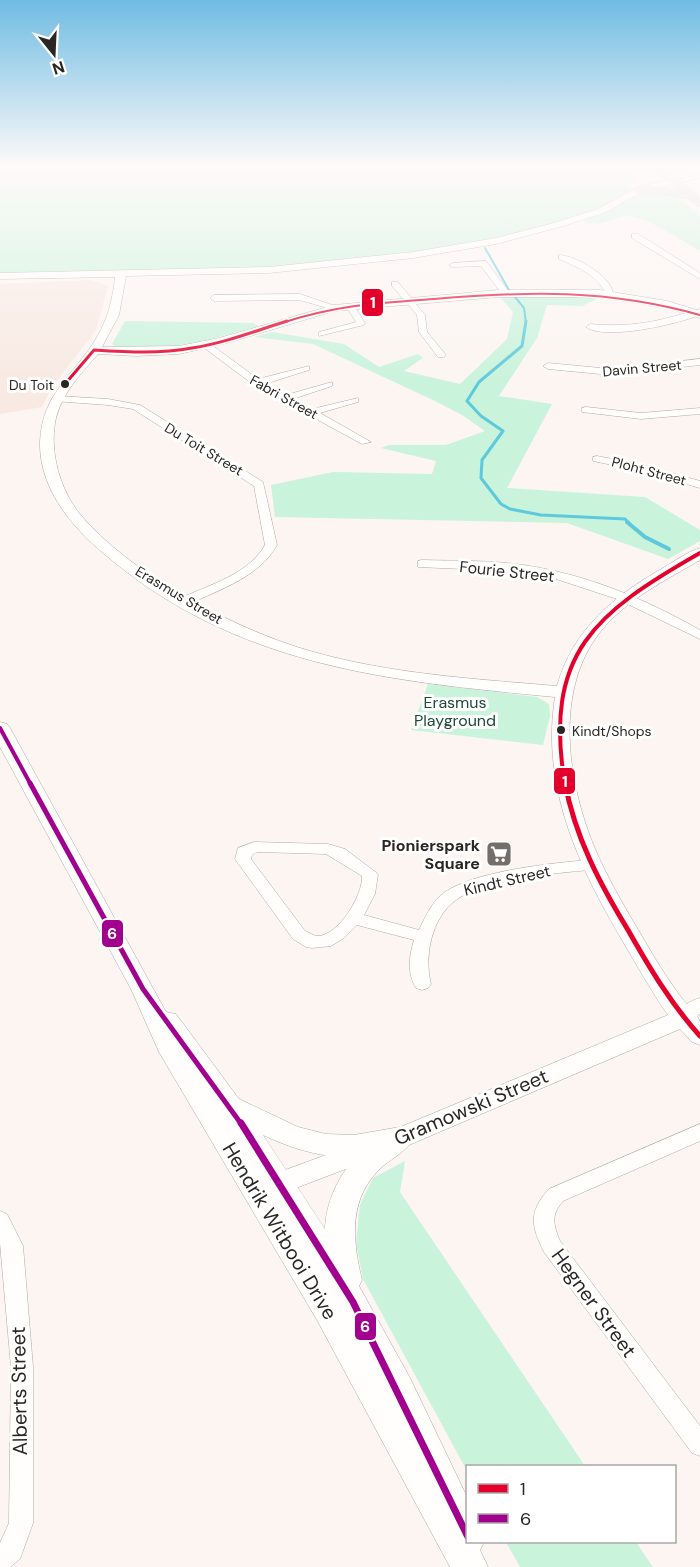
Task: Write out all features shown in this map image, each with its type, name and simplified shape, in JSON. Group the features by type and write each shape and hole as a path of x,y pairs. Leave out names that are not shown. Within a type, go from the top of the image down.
{"main road":[{"name":"Hendrik Witbooi Drive","path":"0,728 144,989 231,1107 328,1310 428,1495 470,1567"},
{"name":"Hendrik Witbooi Drive","path":"144,989 154,1016 172,1052 353,1302 414,1423 466,1536"},
{"path":"231,1107 278,1130 327,1145 349,1146 400,1138"},
{"path":"353,1302 341,1259 337,1234 341,1210 351,1184 365,1166 400,1138"},
{"name":"Hendrik Witbooi Drive","path":"469,1543 481,1567"}],"street":[{"path":"0,276 309,267 495,241"},
{"path":"643,241 700,277"},
{"path":"562,257 583,267 604,282 609,286 610,294"},
{"path":"453,265 483,263 506,292"},
{"name":"Erasmus Street","path":"121,272 120,288 111,321 94,350 71,375 57,399 49,425 49,459 59,489 72,513 84,527 115,556 185,601 246,633 302,654 380,671 564,692"},
{"path":"82,273 107,279 120,288 142,277 172,272"},
{"path":"395,284 423,318 423,332 441,355"},
{"path":"94,350 150,352 206,345 344,307 506,292 545,290 610,294 659,303 699,314"},
{"path":"214,298 285,296 312,299 344,307 361,323 322,334"},
{"path":"590,327 633,329 699,314"},
{"name":"Fabri Street","path":"206,345 257,383 366,442"},
{"name":"Davin Street","path":"548,366 584,372 611,372 700,362"},
{"path":"257,383 306,368"},
{"path":"285,398 329,384"},
{"name":"Du Toit Street","path":"57,399 120,403 136,407 258,484 270,545 268,552 257,565 185,601"},
{"path":"312,412 355,400"},
{"path":"586,410 641,416 700,411"},
{"name":"Ploht Street","path":"597,459 644,468 700,485"},
{"path":"694,1020 655,976 590,865 575,826 564,784 561,741 564,692 575,658 586,640 598,624 624,599 700,553"},
{"name":"Fourie Street","path":"422,564 535,570 576,581 624,599 700,635"},
{"path":"254,847 321,848 339,854 370,874 372,879 353,918 332,940 316,944 304,940 243,859 244,852 254,847"},
{"name":"Kindt Street","path":"422,984 418,963 424,936 444,903 456,892 543,870 590,865"},
{"path":"353,918 424,936"},
{"name":"Gramowski Street","path":"269,1187 400,1138 694,1020"},
{"name":"Hegner Street","path":"700,1132 555,1195 545,1207 542,1224 551,1246 700,1445"},
{"name":"Alberts Street","path":"0,1220 12,1246 21,1367 21,1523 10,1550 0,1559"}],"shaded area":[{"path":"91,280 108,286 96,330 52,387 42,407 0,414 0,284"}],"green space":[{"path":"0,241 495,241 309,267 0,276"},
{"path":"684,241 700,241 700,251"},
{"path":"605,295 582,306 547,305 537,338 499,396 552,404 507,488 645,497 700,530 700,541 668,559 567,523 275,517 271,485 333,472 432,474 436,461 381,448 389,445 446,445 485,431 462,415 435,401 313,344 254,337 272,332 344,344 379,367 418,354 423,358 404,371 460,384 507,339 513,312 499,296"},
{"path":"125,321 253,323 258,326 169,347 115,346 112,344"},
{"name":"Erasmus Playground","path":"428,684 537,697 549,704 550,716 543,745 411,730"},
{"path":"405,1161 400,1192 584,1465 466,1465 466,1469 363,1279 356,1243 360,1205 373,1178"},
{"path":"507,1543 637,1543 653,1567 520,1567"}],"waterway":[{"path":"485,248 509,290"},
{"path":"515,297 524,308 526,322"},
{"path":"526,322 522,346 479,382 467,401 481,416 503,431 482,460 481,478 501,504 510,509 541,515 625,519 629,523"},
{"path":"627,522 645,537 669,549"}],"transit line":[{"name":"1","path":"65,384 94,350 157,352 194,348 316,312 358,304 499,294 566,293 632,299 666,305 700,315"},
{"name":"1","path":"700,553 638,590 596,625 573,663 565,687 560,740 567,793 582,843 594,869 657,980 700,1036"},
{"name":"6","path":"0,728 143,989 231,1107 353,1302 466,1533"}],"place":[{"name":"Du Toit","path":"65,384"},
{"name":"Kindt/Shops","path":"561,730"},
{"name":"Pionierspark Square","path":"499,854"}]}
